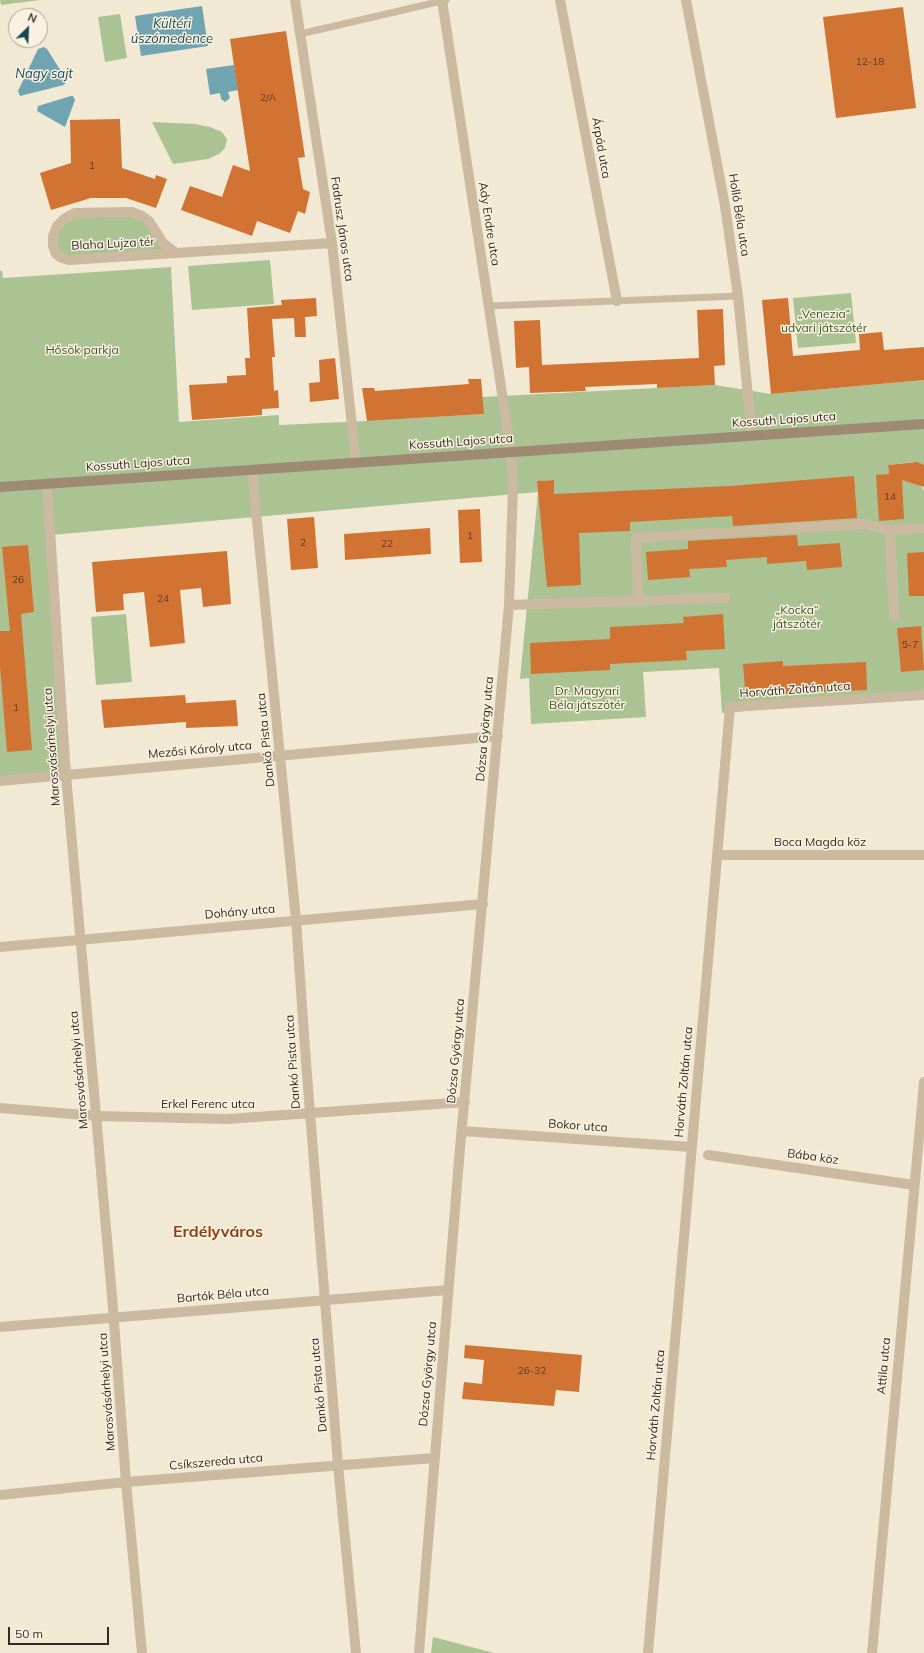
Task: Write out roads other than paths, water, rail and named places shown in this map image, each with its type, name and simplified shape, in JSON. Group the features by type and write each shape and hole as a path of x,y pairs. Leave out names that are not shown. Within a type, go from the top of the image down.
{"street":[{"name":"Fadrusz János utca","path":"295,0 332,243 356,462"},
{"name":"Ady Endre utca","path":"444,0 511,452"},
{"name":"Árpád utca","path":"560,0 617,301"},
{"name":"Holló Béla utca","path":"686,0 725,206 738,296 752,436"},
{"name":"Blaha Lujza tér","path":"176,253 163,243 149,221 132,212 75,213 64,219 57,226 53,236 53,246 56,254 62,258 70,260 332,243"},
{"name":"Kossuth Lajos utca","path":"0,487 924,424"},
{"name":"Dózsa György utca","path":"419,1653 448,1290 509,605 513,487 511,452"},
{"name":"Dankó Pista utca","path":"252,470 296,920 338,1465 356,1653"},
{"name":"Marosvásárhelyi utca","path":"47,484 66,775 142,1653"},
{"path":"638,600 636,538 865,524 890,530 924,528"},
{"path":"890,530 894,617"},
{"path":"509,605 725,598"},
{"name":"Horváth Zoltán utca","path":"648,1653 730,707 924,694"},
{"name":"Mezősi Károly utca","path":"0,781 498,736"},
{"name":"Boca Magda köz","path":"717,855 924,855"},
{"name":"Dohány utca","path":"0,947 483,904"},
{"name":"Attila utca","path":"872,1653 914,1185 920,1159 924,1082"},
{"name":"Erkel Ferenc utca","path":"0,1108 96,1116 228,1119 465,1102"},
{"name":"Bokor utca","path":"462,1131 691,1147"},
{"name":"Bába köz","path":"708,1155 914,1185"},
{"name":"Bartók Béla utca","path":"0,1327 448,1290"},
{"name":"Csíkszereda utca","path":"0,1495 126,1482 434,1458"}],"lane":[{"path":"300,34 444,0"},
{"path":"489,306 738,296"}],"water":[{"name":"Kültéri úszómedence","path":"202,6 208,46 141,56 135,16"},
{"name":"Nagy sajt","path":"38,49 47,49 64,76 66,82 64,85 20,96 18,91"},
{"path":"234,65 238,90 228,92 230,98 225,102 221,99 220,93 210,95 206,69"},
{"path":"73,96 75,100 65,127 37,111 38,106"}],"district":[{"name":"Erdélyváros","path":"218,1232"}],"park label":[{"name":"„Venezia” udvari játszótér","path":"824,321"},
{"name":"Hősök parkja","path":"82,350"},
{"name":"„Kocka” játszótér","path":"797,617"},
{"name":"Dr. Magyari Béla játszótér","path":"587,698"}]}
